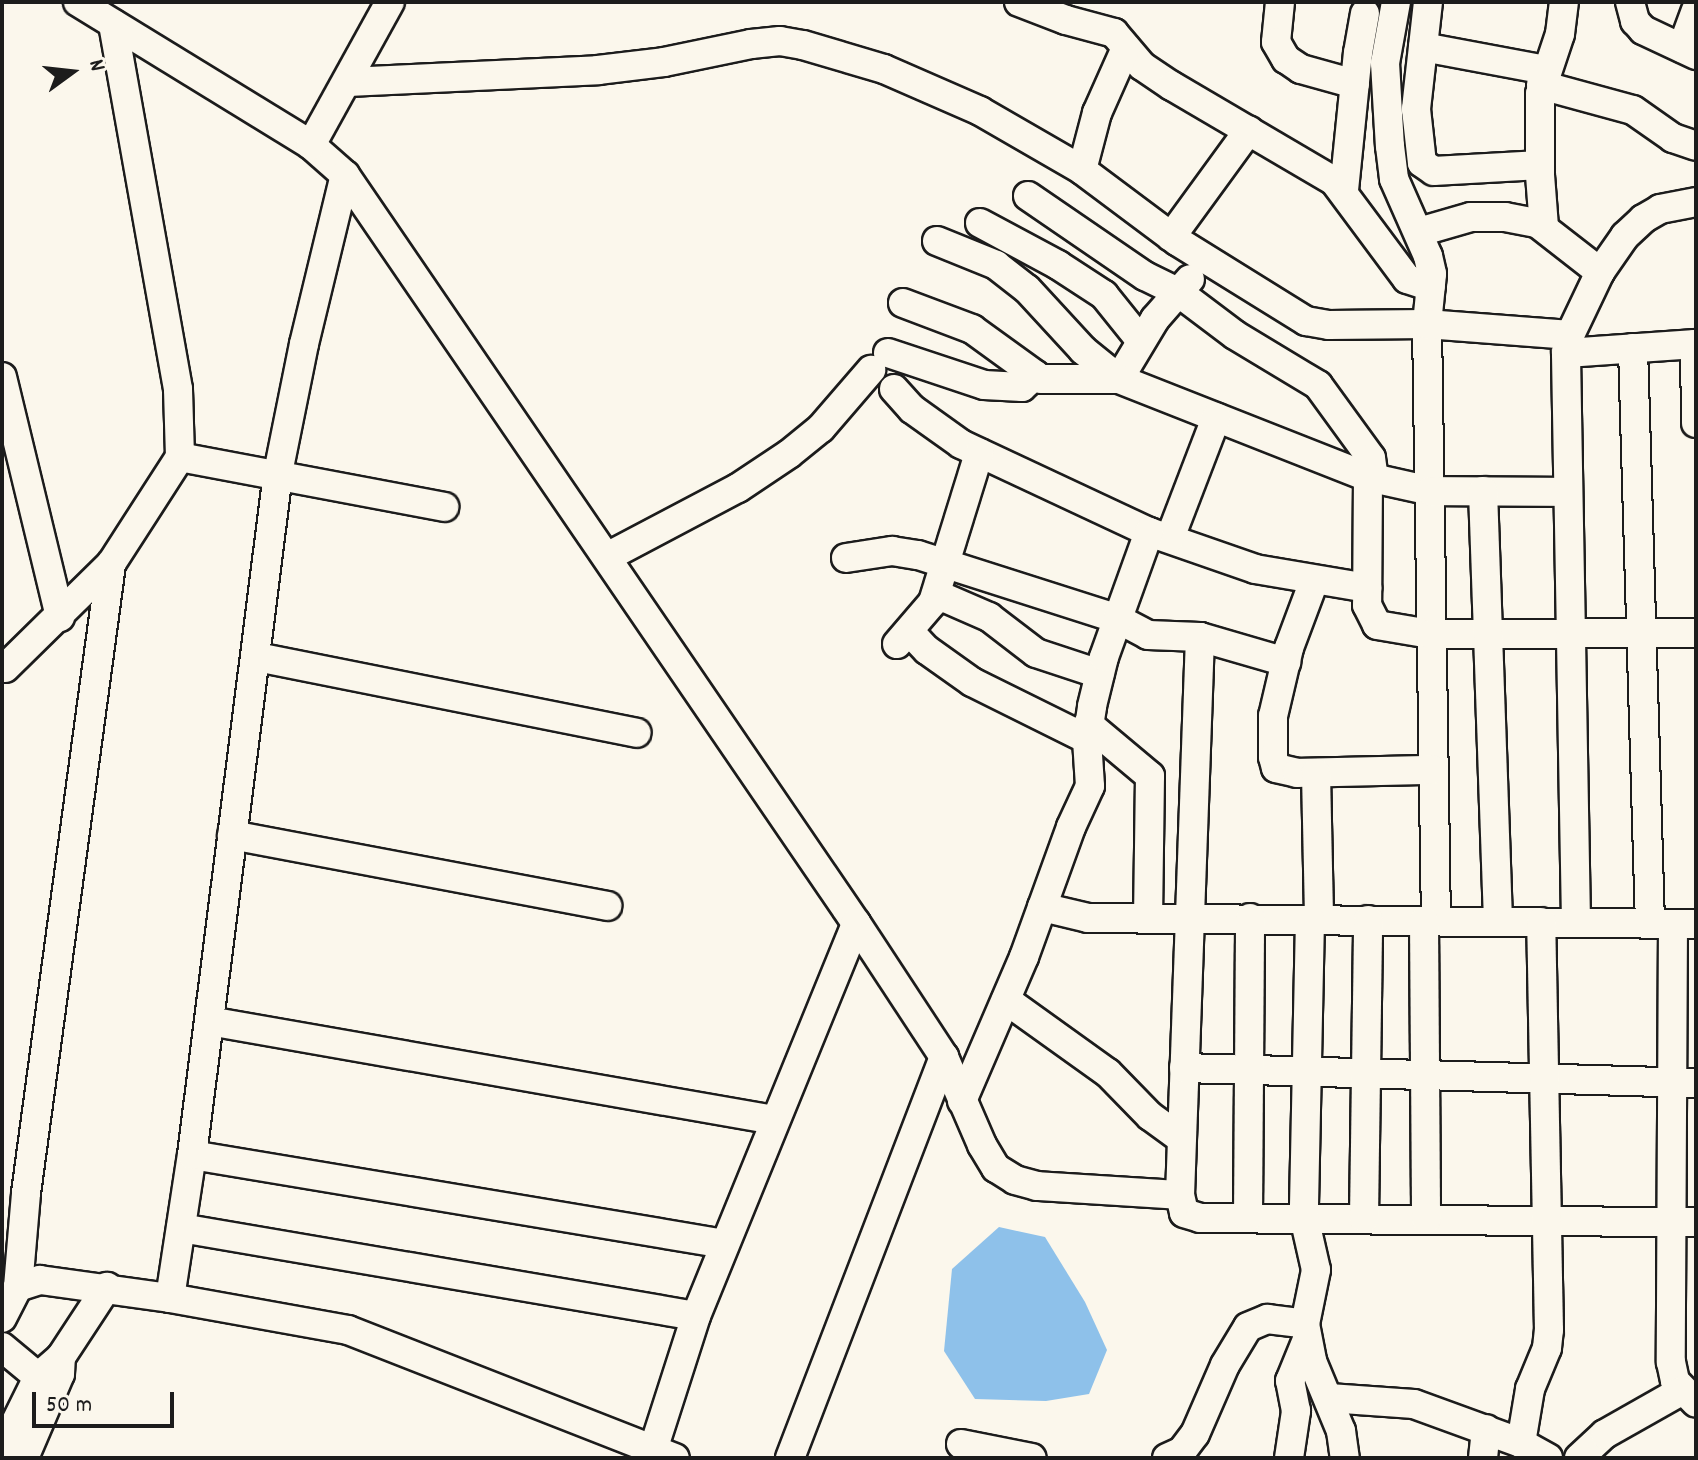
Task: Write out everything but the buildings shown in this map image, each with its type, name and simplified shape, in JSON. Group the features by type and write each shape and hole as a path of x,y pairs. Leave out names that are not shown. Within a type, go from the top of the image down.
{"street":[{"path":"78,2 311,145 345,175 856,923 944,1057 990,1160 1003,1174 1037,1186 1180,1195"},
{"path":"311,145 390,2"},
{"path":"1019,2 1089,14 1114,33 1142,66 1293,154 1344,190 1407,279 1431,287"},
{"path":"1280,2 1276,42 1286,59 1301,69 1355,84"},
{"path":"1396,2 1385,63 1394,179 1428,256 1431,287 1427,324 1432,770 1425,1075 1426,1219"},
{"path":"1428,2 1416,109 1422,163 1434,171 1540,165"},
{"path":"1544,227 1540,165 1544,78 1560,34 1564,2"},
{"path":"1630,2 1635,21 1643,30 1689,51 1696,10"},
{"path":"1344,190 1365,14"},
{"path":"5,668 111,564 180,457 183,436 178,389 113,24"},
{"path":"348,82 598,70 780,41 840,53 980,111 1082,170 1171,237 1306,321 1329,325 1427,324 1568,344 1633,348 1696,344 1696,423"},
{"path":"1423,47 1544,78 1633,110 1673,138 1696,146"},
{"path":"1082,170 1097,113 1126,48"},
{"path":"1171,237 1249,130"},
{"path":"170,1298 192,1155 278,473 345,175"},
{"path":"1028,196 1145,276 1178,292 1235,335 1318,385 1371,458 1367,605 1377,625 1430,634 1696,633"},
{"path":"1576,922 1566,492 1568,344 1600,272 1643,219 1660,209 1696,202"},
{"path":"1419,232 1488,216 1544,227 1600,272"},
{"path":"980,223 1058,265 1104,295 1141,341"},
{"path":"937,241 996,265 1027,289 1092,358 1119,379 1216,418 1371,478 1431,491 1566,492"},
{"path":"1119,379 1141,341 1178,292 1207,261"},
{"path":"903,303 972,329 1035,375 1054,381 1119,379"},
{"path":"1579,1458 1605,1434 1688,1397 1671,1362 1683,1222 1684,1082 1673,924 1639,633 1633,348"},
{"path":"607,557 738,488 789,454 821,428 880,362 984,385 1022,387 1035,375"},
{"path":"2,377 60,617"},
{"path":"894,389 938,429 979,453 1159,535 1255,569 1367,588"},
{"path":"962,1101 1006,1000 1090,786 1087,732 1100,674 1118,619 1216,418"},
{"path":"979,453 936,594 903,637 972,682 1087,732 1150,776 1148,917"},
{"path":"180,457 278,473 444,507"},
{"path":"1483,491 1498,922"},
{"path":"846,558 892,551 944,563 1118,619 1148,635 1200,637 1286,662"},
{"path":"2,1318 18,1287 26,1193 111,564"},
{"path":"1314,581 1286,662 1273,716 1276,768 1283,772 1316,773 1432,770"},
{"path":"936,594 989,617 1036,653 1100,674"},
{"path":"1200,637 1187,917 1180,1195 1184,1213 1192,1216 1683,1222"},
{"path":"257,657 636,733"},
{"path":"1289,1458 1296,1411 1290,1381 1305,1333 1316,1270 1304,1217 1316,773"},
{"path":"232,835 607,906"},
{"path":"1042,907 1088,918 1673,924"},
{"path":"1248,1217 1250,918"},
{"path":"1364,1218 1368,920"},
{"path":"1521,1443 1533,1381 1547,1348 1541,922"},
{"path":"18,1287 40,1280 107,1287 348,1330 664,1454 696,1316 856,923"},
{"path":"1006,1000 1108,1073 1158,1123 1182,1139"},
{"path":"209,1021 774,1120"},
{"path":"790,1458 944,1057"},
{"path":"1184,1068 1684,1082"},
{"path":"192,1155 725,1244"},
{"path":"181,1228 696,1316"},
{"path":"2,1450 38,1377 61,1357 107,1287"},
{"path":"1167,1458 1182,1451 1195,1434 1225,1365 1248,1327 1267,1319 1305,1333 1329,1398 1345,1458"},
{"path":"4,1352 38,1377"},
{"path":"24,1458 60,1374 61,1357"},
{"path":"1329,1398 1401,1401 1486,1429 1548,1458"},
{"path":"1483,1458 1486,1429"},
{"path":"961,1444 1032,1458"}],"water":[{"path":"999,1227 1045,1237 1085,1302 1107,1350 1089,1394 1046,1401 975,1399 944,1351 952,1269"}]}
